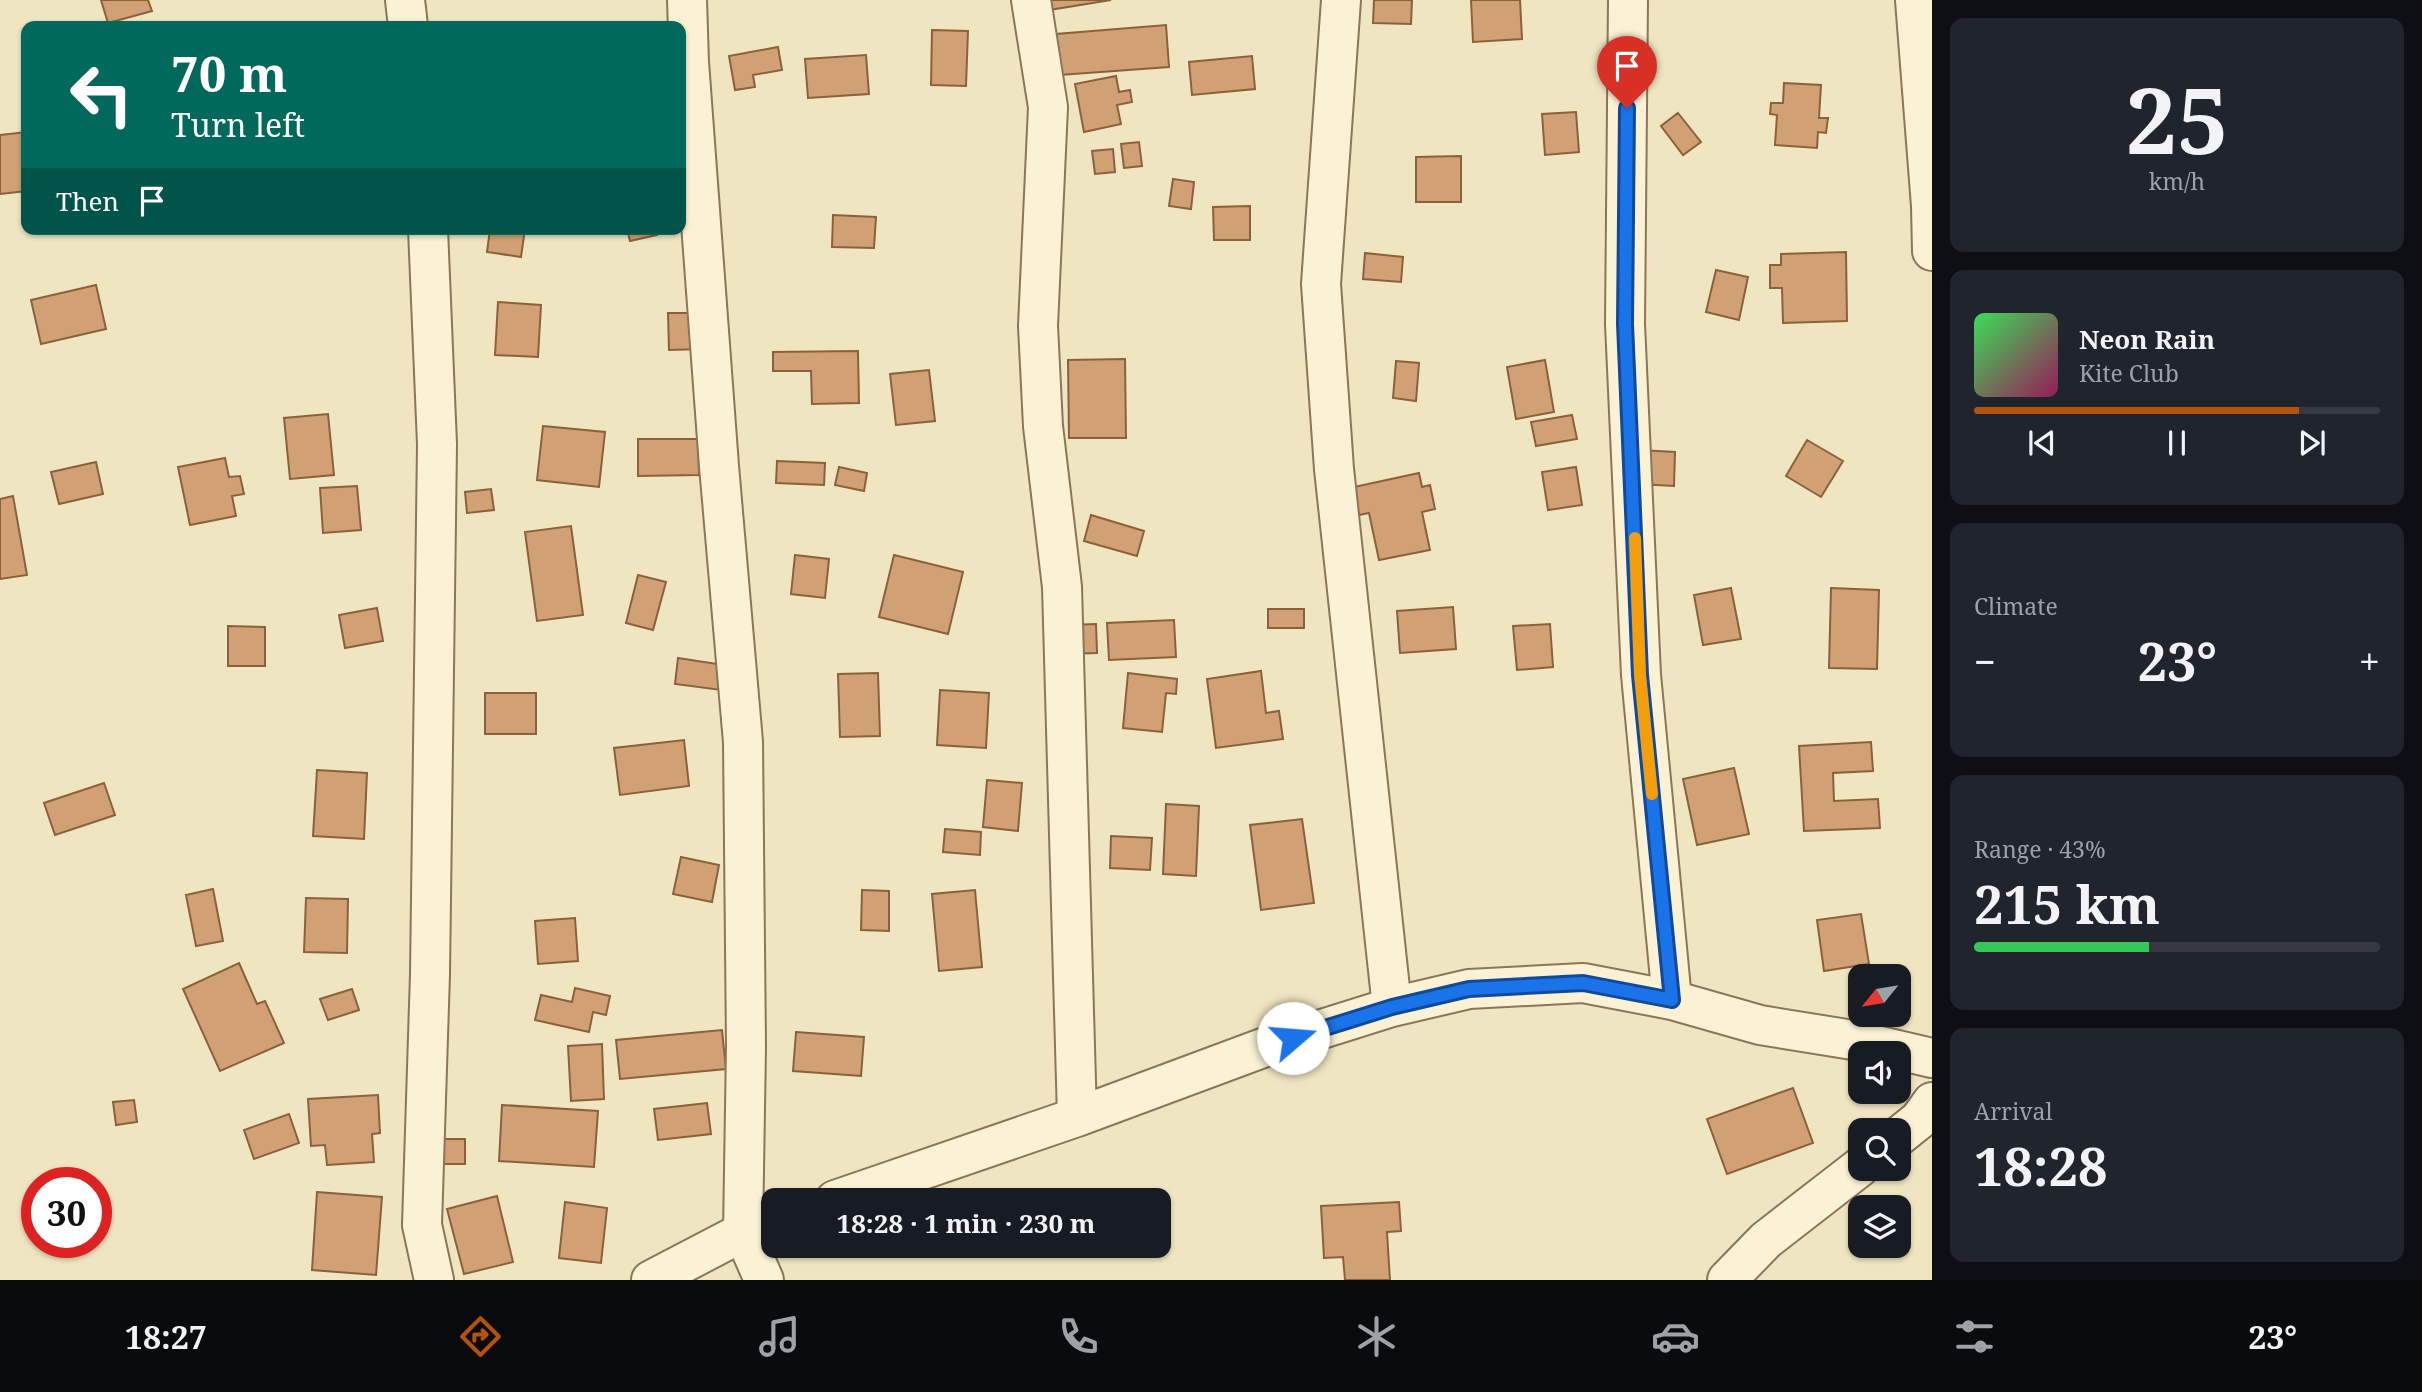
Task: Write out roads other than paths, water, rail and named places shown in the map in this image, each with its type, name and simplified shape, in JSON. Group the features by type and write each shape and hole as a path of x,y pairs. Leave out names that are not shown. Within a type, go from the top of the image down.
{"street":[{"path":"405,0 407,21"},
{"path":"687,0 689,62 718,452 743,742 746,1047 764,1280"},
{"path":"1031,0 1048,107 1038,326 1043,426 1062,587 1077,1117"},
{"path":"1341,0 1321,284 1334,469 1392,1007"},
{"path":"1629,0 1625,324 1640,675 1672,1000"},
{"path":"1915,0 1932,251"},
{"path":"428,235 437,444 429,974 422,1225 434,1280"},
{"path":"870,1188 1077,1117 1268,1046 1392,1007 1469,989 1583,983 1672,1000 1760,1024 1858,1041 1932,1058"},
{"path":"1911,1126 1932,1102"},
{"path":"1727,1280 1766,1240 1848,1176"},
{"path":"651,1280 758,1227"}]}
